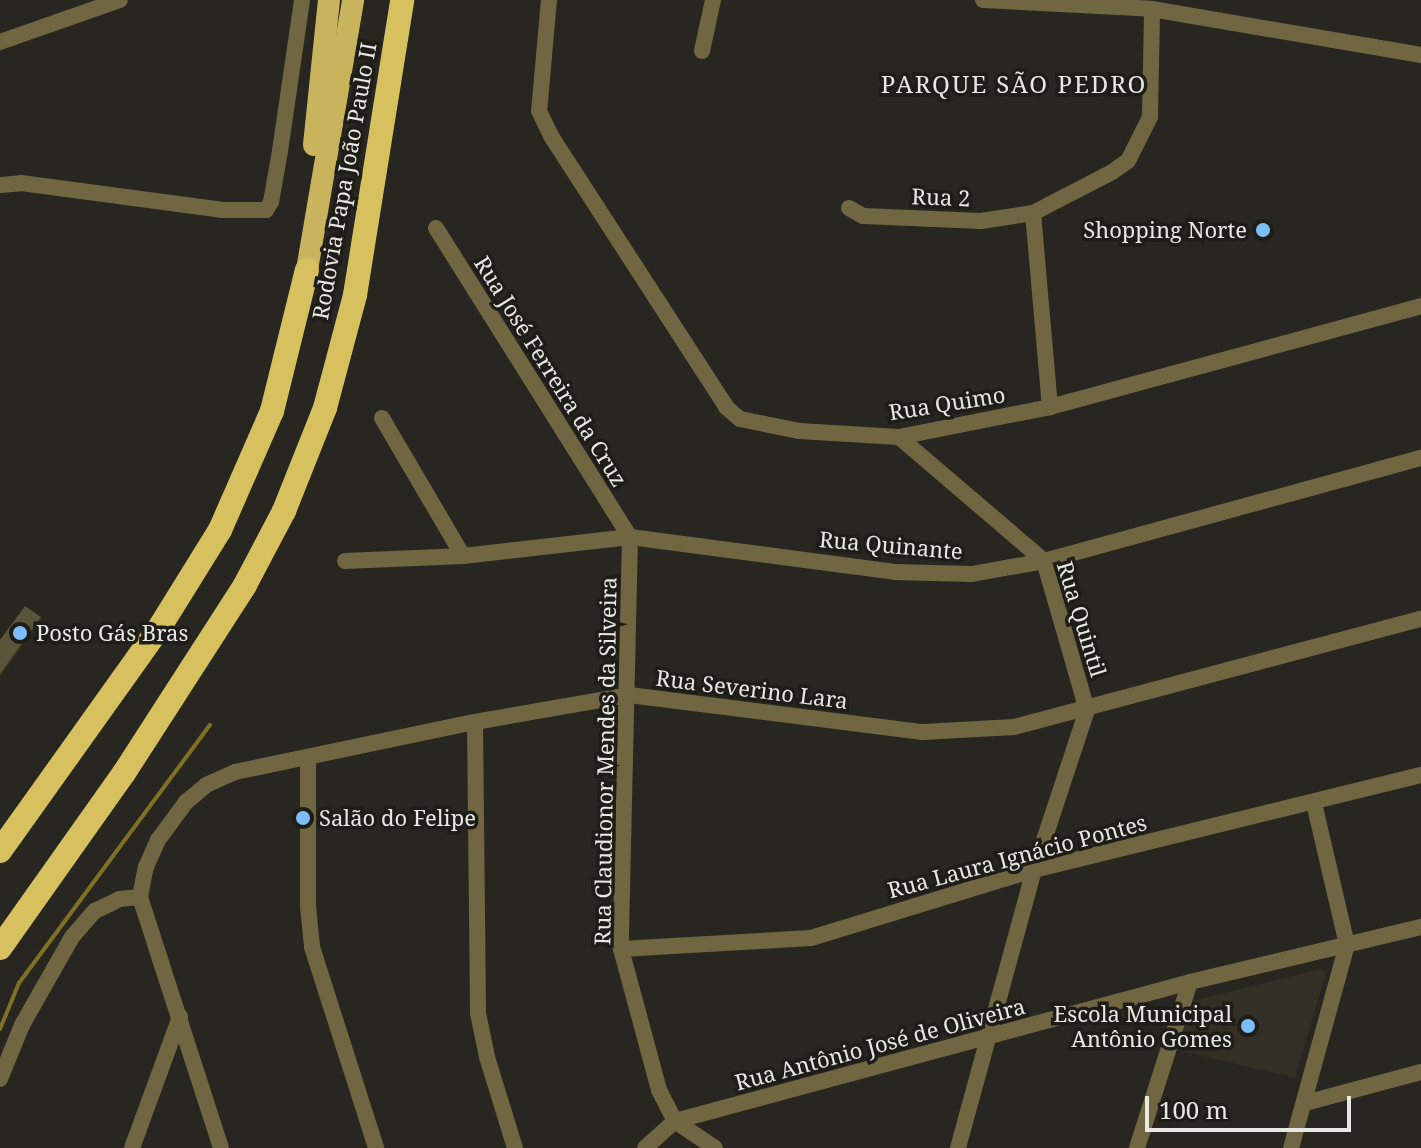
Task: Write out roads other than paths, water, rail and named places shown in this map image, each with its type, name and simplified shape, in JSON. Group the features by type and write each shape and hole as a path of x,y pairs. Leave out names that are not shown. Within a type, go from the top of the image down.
{"highway":[{"path":"307,270 303,225 325,64 329,0"},
{"path":"307,270 353,0"},
{"name":"Rodovia Papa João Paulo II","path":"0,948 124,773 245,585 284,511 325,408 355,295 402,0"},
{"name":"Rodovia Papa João Paulo II","path":"0,851 161,625 220,530 272,411 307,270"}],"street":[{"path":"0,42 120,0"},
{"path":"0,185 21,183 223,210 257,213 266,210 271,202 302,0"},
{"name":"Rua Quimo","path":"549,0 539,111 551,136 726,407 740,419 759,425 899,437 1050,407 1421,306"},
{"path":"702,51 713,0"},
{"path":"983,0 1152,9 1421,55"},
{"name":"Rua 2","path":"849,208 863,216 981,221 1033,213 1120,167 1128,161 1140,142 1150,117 1152,9"},
{"path":"1033,213 1050,407"},
{"name":"Rua José Ferreira da Cruz","path":"436,228 630,537"},
{"path":"382,418 463,556"},
{"name":"Rua Quintil","path":"899,437 1044,561 1087,710 1034,870 958,1148"},
{"name":"Rua Quinante","path":"345,561 463,556 630,537 895,572 972,574 1044,561 1421,458"},
{"name":"Rua Claudionor Mendes da Silveira","path":"630,537 629,695 621,949 659,1090 675,1121"},
{"name":"Rua Severino Lara","path":"140,897 146,867 158,840 186,802 206,785 235,772 475,722 629,695 923,732 1014,727 1421,619"},
{"path":"475,722 478,1013 487,1057 515,1148"},
{"path":"308,758 308,906 312,947 376,1148"},
{"name":"Rua Laura Ignácio Pontes","path":"621,949 811,938 1034,870 1421,775"},
{"path":"1291,1148 1347,945 1314,803"},
{"path":"0,1079 22,1025 72,937 95,911 120,899 140,897 221,1148"},
{"name":"Rua Antônio José de Oliveira","path":"675,1121 1190,982 1421,927"},
{"path":"1137,1148 1190,982"},
{"path":"132,1148 180,1017"},
{"path":"1305,1103 1421,1072"},
{"path":"645,1148 675,1121 715,1148"}],"waterway":[{"path":"0,1029 19,983 210,725"}],"place":[{"name":"Shopping Norte","path":"1263,230"},
{"name":"Posto Gás Bras","path":"20,633"},
{"name":"Salão do Felipe","path":"303,818"},
{"name":"Escola Municipal Antônio Gomes","path":"1248,1026"}],"district":[{"name":"PARQUE SÃO PEDRO","path":"1014,84"}]}
